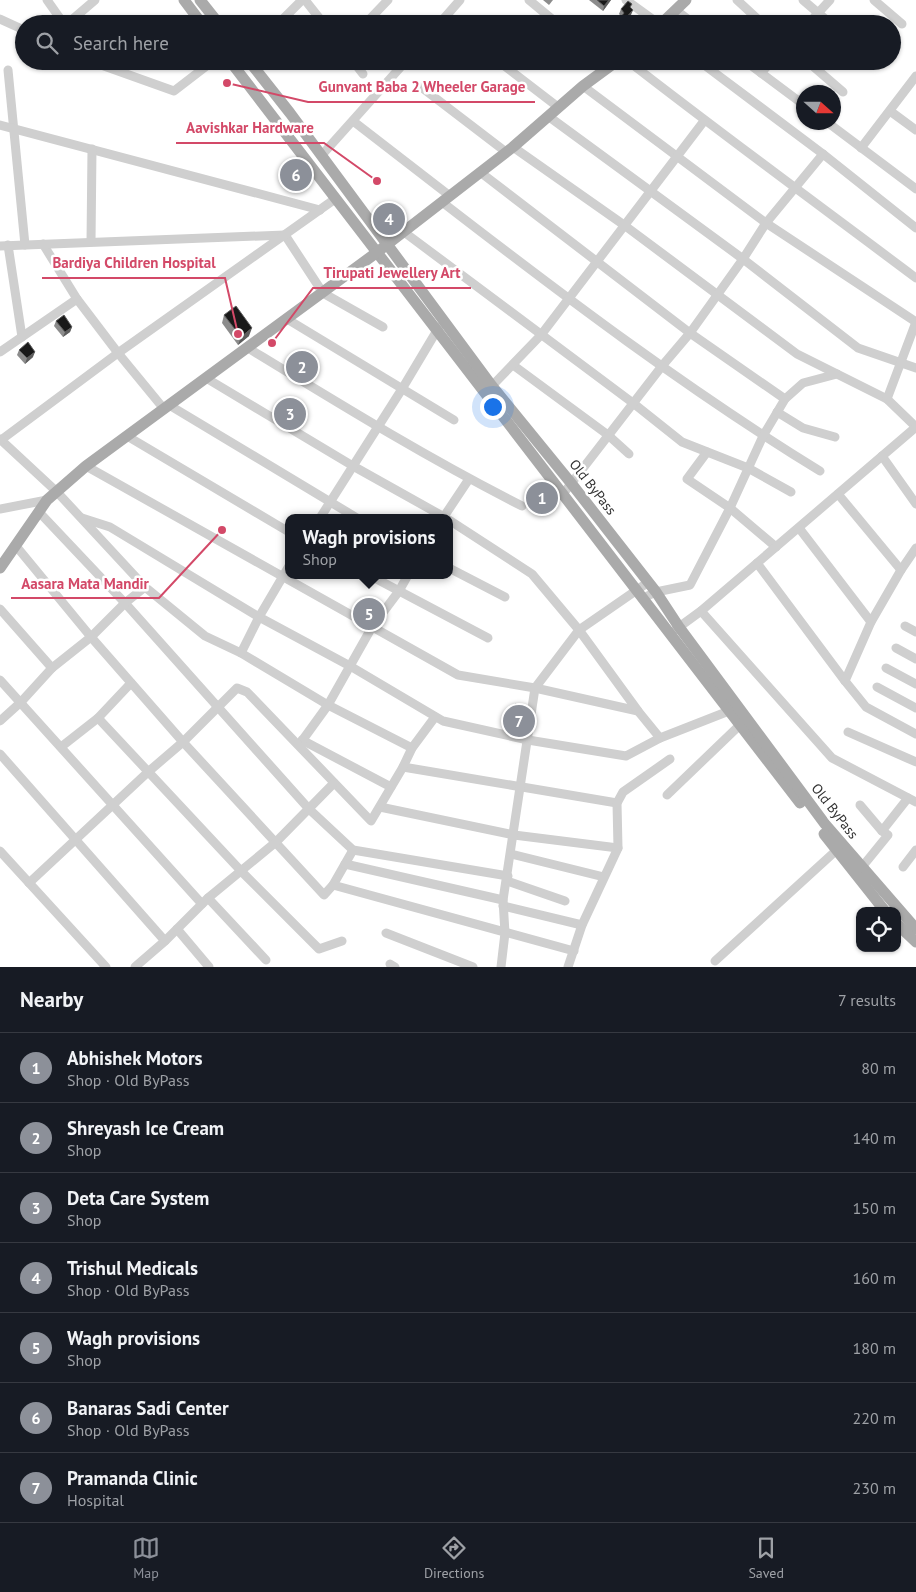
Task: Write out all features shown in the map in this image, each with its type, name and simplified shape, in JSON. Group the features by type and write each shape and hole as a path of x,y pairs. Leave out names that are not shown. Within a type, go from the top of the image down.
{"main road":[{"path":"184,0 195,15"},
{"path":"200,0 212,15"},
{"path":"669,15 681,3"},
{"name":"Old ByPass","path":"239,70 376,254 440,326"},
{"name":"Old ByPass","path":"256,70 321,156 386,246 440,326 563,494 640,594 675,630 744,722 825,824 882,907"},
{"path":"0,568 47,500 86,466 376,254 510,149 602,70"},
{"name":"Old ByPass","path":"488,390 571,483 647,583 656,592 675,630"},
{"name":"Old ByPass","path":"840,848 862,867 916,929"},
{"path":"901,928 916,942"}],"street":[{"path":"47,0 59,15"},
{"path":"77,15 95,0"},
{"path":"288,15 304,0 316,15"},
{"path":"374,15 388,0"},
{"path":"449,15 460,0"},
{"path":"529,0 547,15"},
{"path":"626,0 647,15"},
{"path":"736,0 753,15"},
{"path":"803,0 820,15"},
{"path":"818,13 830,0"},
{"path":"874,0 892,15"},
{"path":"681,3 688,15"},
{"path":"0,19 15,26"},
{"path":"8,70 25,245"},
{"path":"113,70 174,91 201,70"},
{"path":"359,70 362,74"},
{"path":"321,156 398,70"},
{"path":"510,70 558,107"},
{"path":"640,70 916,278"},
{"path":"711,70 823,154 916,228"},
{"path":"757,70 796,99"},
{"path":"761,73 764,70"},
{"path":"817,70 843,92"},
{"path":"861,148 916,76"},
{"path":"583,86 766,223 916,322 887,399"},
{"path":"421,87 624,226 796,354 887,399 916,427 701,611 675,630"},
{"path":"890,111 916,130"},
{"path":"548,116 744,259 858,348 916,368"},
{"path":"488,390 541,334 704,120"},
{"path":"353,121 568,299 763,436 820,472"},
{"path":"0,125 320,210"},
{"path":"837,130 916,189"},
{"path":"91,242 92,149"},
{"path":"563,494 662,366 690,333 744,259 766,223 823,154"},
{"path":"480,172 690,333 785,399"},
{"path":"335,199 118,353 0,440 58,492 145,587 205,636 241,653 328,705 412,748"},
{"path":"404,232 633,403 682,442 748,468 791,492"},
{"path":"22,337 4,246 285,235"},
{"path":"285,235 323,293 383,327"},
{"path":"43,244 77,299 118,353 166,407 350,514"},
{"path":"0,352 77,299"},
{"path":"287,319 454,420"},
{"path":"322,514 440,326"},
{"path":"248,348 377,428 522,506"},
{"path":"513,365 608,435 629,454"},
{"path":"501,967 505,933 503,903 535,688 579,630 640,594 690,585 730,508 763,436 785,399 803,383 837,374"},
{"path":"206,378 353,466 438,514"},
{"path":"777,412 803,428 835,437"},
{"path":"127,436 285,530"},
{"path":"707,452 687,479 730,508 776,547"},
{"path":"882,456 916,504"},
{"path":"86,466 285,579"},
{"path":"447,514 469,479"},
{"path":"838,494 901,570"},
{"path":"0,509 47,500"},
{"path":"39,512 125,603 309,809 353,850 507,878 565,901"},
{"path":"82,518 110,527 259,617 350,666 443,721 528,740 626,756 660,738 734,709"},
{"path":"453,523 532,574 579,630 660,738"},
{"path":"799,528 871,622"},
{"path":"16,546 91,637 183,742 324,895 333,885 353,850"},
{"path":"845,682 871,622 916,548"},
{"path":"757,563 845,682 866,707 916,734"},
{"path":"453,570 505,597"},
{"path":"241,653 285,572"},
{"path":"286,579 458,675 535,688 638,711"},
{"path":"377,579 488,638"},
{"path":"301,742 328,705 372,627 406,579"},
{"path":"640,594 647,583"},
{"path":"0,721 21,702 52,668 91,637 125,603 145,587"},
{"path":"0,609 52,668"},
{"path":"701,611 832,758 912,800 882,831"},
{"path":"905,626 916,632"},
{"path":"896,648 916,659"},
{"path":"886,668 916,684"},
{"path":"0,680 113,805 205,901 266,960"},
{"path":"62,747 98,718 131,683"},
{"path":"877,687 916,708"},
{"path":"29,883 75,838 183,742 237,688 243,689 301,742 334,783 371,821 412,748 435,717"},
{"path":"98,718 242,872 319,949 342,941"},
{"path":"667,795 744,722"},
{"path":"848,732 916,762"},
{"path":"301,742 391,787"},
{"path":"0,754 165,941"},
{"path":"568,967 582,925 618,848 617,803 623,792 670,759"},
{"path":"403,767 617,803"},
{"path":"141,965 205,901 276,842 334,783"},
{"path":"860,805 882,831 888,835 862,867"},
{"path":"380,807 514,835 618,848"},
{"path":"715,961 840,848"},
{"path":"903,867 916,850"},
{"path":"0,851 106,967"},
{"path":"511,854 604,877"},
{"path":"345,864 503,903 582,925"},
{"path":"333,885 574,951"},
{"path":"177,929 209,967"},
{"path":"386,933 473,967"}],"building":[{"path":"597,0 609,0 604,6"},
{"path":"628,1 632,4 630,7 633,10 628,15 622,15 624,13 621,9"},
{"path":"236,306 252,328 241,337 224,315"},
{"path":"64,315 72,327 65,332 56,321"},
{"path":"28,342 35,352 27,358 19,350"},
{"path":"515,704 528,707 524,726 511,723"}],"place":[{"name":"Gunvant Baba 2 Wheeler Garage","path":"227,83"},
{"name":"Banaras Sadi Center","path":"296,175"},
{"name":"Aavishkar Hardware","path":"377,181"},
{"name":"Trishul Medicals","path":"389,219"},
{"name":"Bardiya Children Hospital","path":"238,334"},
{"name":"Tirupati Jewellery Art","path":"272,343"},
{"name":"Shreyash Ice Cream","path":"302,367"},
{"name":"Deta Care System","path":"290,414"},
{"name":"Abhishek Motors","path":"542,498"},
{"name":"Aasara Mata Mandir","path":"222,530"},
{"name":"Wagh provisions","path":"369,614"},
{"name":"Pramanda Clinic","path":"519,721"}]}
